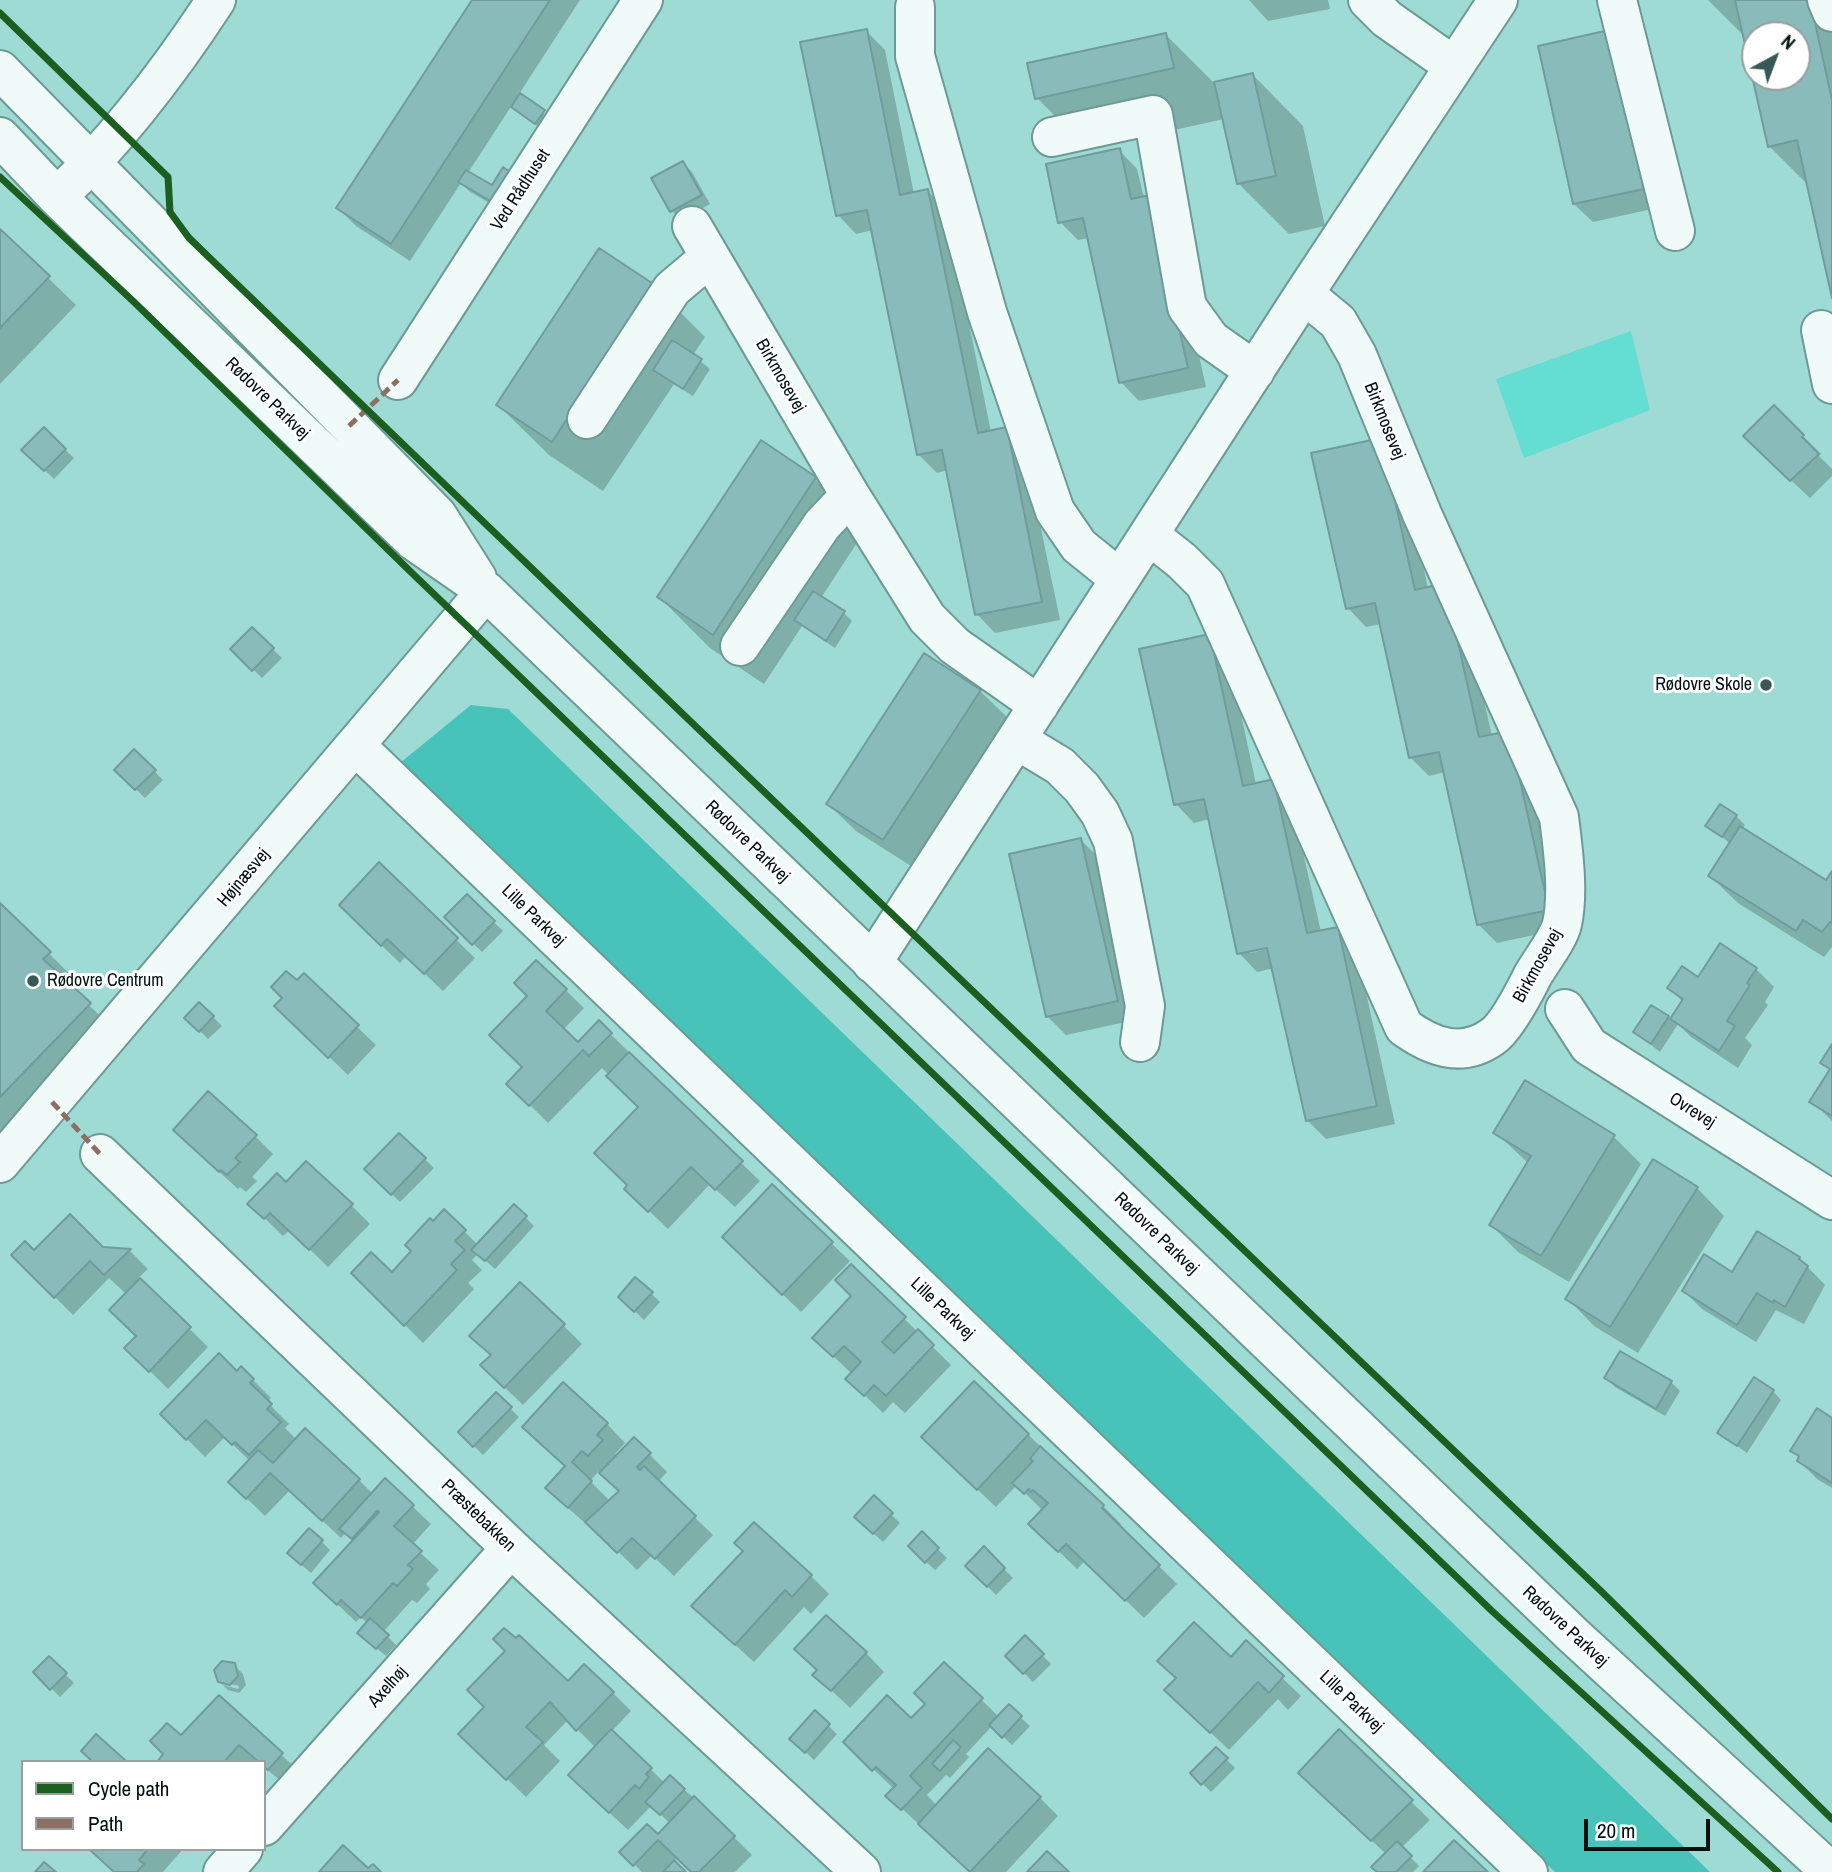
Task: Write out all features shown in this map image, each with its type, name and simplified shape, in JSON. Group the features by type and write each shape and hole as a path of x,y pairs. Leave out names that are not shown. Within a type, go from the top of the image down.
{"street":[{"path":"57,197 91,164 191,38 216,0"},
{"name":"Ved Rådhuset","path":"398,380 643,0"},
{"path":"1368,0 1387,19 1454,66"},
{"path":"873,963 1304,294 1498,0"},
{"path":"1617,0 1675,231"},
{"path":"1827,0 1832,12"},
{"path":"915,7 915,56 987,312 1055,512 1079,546 1120,579"},
{"name":"Rødovre Parkvej","path":"0,70 437,515 486,591"},
{"path":"0,123 28,98"},
{"path":"1052,136 1153,115 1187,307 1211,340 1255,371"},
{"name":"Rødovre Parkvej","path":"0,137 57,197 414,541 486,591 1564,1626 1830,1872"},
{"name":"Birkmosevej","path":"587,419 701,242 849,495 927,618 955,646 1039,705"},
{"name":"Birkmosevej","path":"1149,535 1182,561 1205,584 1404,1027 1424,1041 1447,1049 1471,1046 1493,1037 1518,1003 1562,926 1565,865 1559,817 1422,514 1357,355 1338,322 1304,294"},
{"path":"1821,330 1831,372"},
{"path":"740,646 822,525 849,495"},
{"name":"Højnæsvej","path":"0,1163 486,591"},
{"path":"1017,740 1060,766 1082,788 1100,813 1113,841 1145,1006 1140,1042"},
{"name":"Lille Parkvej","path":"356,746 1528,1872"},
{"name":"Ovrevej","path":"1564,1009 1589,1046 1832,1200"},
{"name":"Præstebakken","path":"100,1154 512,1548 861,1872"},
{"name":"Axelhøj","path":"266,1824 512,1548"},
{"path":"223,1872 241,1851"}],"shaded area":[{"path":"1631,331 1650,410 1524,458 1496,379"},
{"path":"471,705 508,709 1710,1872 1555,1872 400,763"}],"building":[{"path":"472,0 550,0 391,244 336,208"},
{"path":"1735,0 1810,0 1832,100 1832,298 1797,140 1768,147 1755,91 1811,91 1811,21 1741,21 1741,27"},
{"path":"867,29 900,195 928,189 978,433 1007,427 1042,602 975,615 942,450 917,455 867,210 836,216 800,42"},
{"path":"1609,30 1644,189 1573,204 1538,46"},
{"path":"1166,33 1174,68 1035,99 1027,63"},
{"path":"1253,73 1276,176 1237,184 1214,82"},
{"path":"520,93 545,110 535,124 511,107"},
{"path":"1120,148 1131,199 1150,195 1188,368 1119,383 1083,218 1058,223 1046,164"},
{"path":"683,161 702,195 670,212 651,178"},
{"path":"503,167 510,172 492,202 458,182 466,170 492,185"},
{"path":"0,229 50,276 0,328"},
{"path":"599,248 655,285 552,442 496,405"},
{"path":"672,340 702,359 683,389 653,370"},
{"path":"1774,405 1819,454 1790,481 1743,436"},
{"path":"44,427 66,449 44,471 21,450"},
{"path":"1381,438 1415,590 1445,583 1479,737 1509,731 1549,910 1477,925 1439,752 1409,758 1375,603 1346,609 1311,453"},
{"path":"761,440 816,477 713,635 657,597"},
{"path":"813,591 845,611 826,641 794,620"},
{"path":"252,627 274,648 252,671 230,649"},
{"path":"1210,634 1243,786 1274,779 1307,933 1338,927 1377,1106 1306,1121 1267,948 1237,954 1204,799 1174,805 1139,649"},
{"path":"924,653 981,690 883,840 826,804"},
{"path":"134,749 156,770 135,790 114,770"},
{"path":"1720,804 1737,815 1722,837 1705,826"},
{"path":"1740,826 1826,880 1832,871 1832,923 1822,932 1803,920 1796,931 1708,876"},
{"path":"1081,838 1118,1001 1046,1017 1009,854"},
{"path":"379,862 458,938 424,974 387,939 381,946 339,905"},
{"path":"467,894 495,921 472,945 444,917"},
{"name":"Rødovre Centrum","path":"0,903 51,952 43,959 91,1003 0,1097"},
{"path":"1720,943 1757,968 1747,983 1750,985 1727,1021 1735,1026 1719,1051 1670,1019 1683,999 1667,988 1682,966 1698,977"},
{"path":"536,960 567,989 546,1011 578,1042 599,1020 612,1033 589,1056 583,1050 529,1106 506,1084 522,1067 489,1035 527,996 514,983"},
{"path":"286,971 297,980 304,973 359,1025 328,1058 274,1006 282,998 271,987"},
{"path":"199,1002 214,1016 199,1032 184,1018"},
{"path":"1651,1005 1669,1016 1651,1044 1633,1032"},
{"path":"1832,1044 1832,1116 1809,1102 1830,1069 1820,1063"},
{"path":"629,1052 743,1161 715,1190 691,1167 648,1212 624,1189 627,1185 594,1153 638,1107 606,1076"},
{"path":"1525,1080 1615,1135 1541,1256 1489,1225 1531,1156 1493,1133"},
{"path":"208,1091 257,1135 235,1158 240,1162 227,1175 221,1170 219,1172 173,1130"},
{"path":"399,1133 426,1158 391,1195 364,1169"},
{"path":"1653,1159 1698,1187 1610,1327 1565,1299"},
{"path":"306,1161 353,1204 309,1250 270,1213 264,1219 247,1204 277,1173 286,1182"},
{"path":"772,1184 833,1242 782,1295 722,1237"},
{"path":"514,1204 527,1216 485,1261 471,1250"},
{"path":"444,1209 466,1230 455,1241 465,1250 451,1264 457,1270 404,1326 351,1273 371,1252 392,1272 411,1251 405,1245 430,1218 433,1221"},
{"path":"70,1214 103,1247 131,1249 104,1275 90,1261 54,1298 11,1255 25,1241 34,1250"},
{"path":"1757,1231 1800,1257 1808,1266 1785,1307 1757,1293 1737,1325 1682,1291 1704,1254 1732,1272"},
{"path":"851,1264 906,1317 882,1342 894,1353 918,1329 934,1345 886,1396 874,1385 864,1396 845,1379 861,1362 844,1346 833,1357 812,1338 851,1296 835,1280"},
{"path":"635,1277 653,1292 634,1312 618,1297"},
{"path":"140,1278 191,1327 149,1372 124,1348 136,1336 109,1310"},
{"path":"520,1282 565,1324 504,1388 480,1365 491,1355 469,1336"},
{"path":"1620,1351 1672,1381 1656,1409 1604,1378"},
{"path":"219,1353 237,1371 241,1366 254,1379 250,1383 272,1404 267,1409 281,1422 249,1455 235,1442 232,1445 206,1420 186,1440 160,1414"},
{"path":"1754,1377 1774,1390 1737,1446 1717,1433"},
{"path":"974,1381 1029,1434 977,1490 921,1437"},
{"path":"563,1382 608,1423 597,1435 603,1440 588,1456 582,1451 572,1462 592,1481 568,1508 545,1488 565,1466 522,1427"},
{"path":"496,1392 512,1407 473,1447 458,1432"},
{"path":"1817,1408 1832,1418 1832,1483 1797,1461 1799,1456 1790,1451"},
{"path":"305,1428 360,1479 322,1521 270,1473 246,1499 228,1482 258,1450 273,1463"},
{"path":"634,1437 651,1453 637,1467 640,1470 644,1466 696,1516 655,1559 632,1538 617,1553 585,1522 619,1491 599,1473"},
{"path":"1040,1446 1104,1505 1102,1508 1160,1565 1125,1601 1066,1544 1058,1552 1028,1524 1048,1503 1033,1490 1031,1492 1029,1489 1024,1494 1012,1483 1033,1461 1030,1459"},
{"path":"385,1478 414,1505 394,1526 422,1551 408,1565 413,1569 397,1586 393,1583 361,1618 341,1600 337,1605 313,1583 379,1512 377,1511 352,1539 339,1529"},
{"path":"874,1495 893,1513 873,1534 854,1517"},
{"path":"754,1522 812,1575 792,1597 785,1590 735,1645 691,1606 743,1551 734,1543"},
{"path":"309,1528 323,1540 301,1565 287,1553"},
{"path":"922,1531 939,1548 925,1563 908,1546"},
{"path":"984,1546 1005,1568 987,1587 965,1566"},
{"path":"826,1615 867,1652 831,1691 812,1675 817,1670 794,1649"},
{"path":"370,1618 389,1635 376,1649 357,1633"},
{"path":"1194,1622 1231,1657 1246,1640 1284,1676 1269,1693 1258,1682 1210,1733 1164,1690 1176,1678 1157,1661"},
{"path":"504,1628 516,1638 519,1635 568,1681 584,1664 614,1692 576,1731 550,1702 526,1727 543,1742 506,1780 458,1734 484,1707 467,1690 505,1651 493,1639"},
{"path":"1025,1635 1044,1654 1023,1674 1005,1656"},
{"path":"49,1656 67,1673 50,1690 33,1672"},
{"path":"222,1661 235,1663 238,1676 230,1685 218,1682 214,1670"},
{"path":"944,1662 983,1698 910,1776 922,1788 901,1810 885,1796 896,1785 876,1767 872,1771 843,1742 887,1695 911,1718 925,1704 914,1693"},
{"path":"219,1695 283,1753 268,1770 266,1760 257,1760 239,1745 226,1760 158,1760 163,1754 150,1741 167,1723 181,1735"},
{"path":"1009,1704 1022,1716 1002,1738 989,1725"},
{"path":"815,1710 830,1724 805,1753 789,1739"},
{"path":"611,1729 652,1768 646,1774 649,1777 639,1789 635,1785 609,1813 568,1775"},
{"path":"1339,1729 1413,1800 1371,1841 1298,1773"},
{"path":"96,1734 125,1760 91,1760 81,1751"},
{"path":"953,1740 961,1747 940,1771 932,1764"},
{"path":"1216,1747 1228,1758 1201,1785 1190,1773"},
{"path":"988,1748 1041,1797 970,1872 918,1824"},
{"path":"670,1775 685,1789 660,1815 645,1802"},
{"path":"694,1796 735,1836 699,1872 691,1872 658,1840 633,1866 619,1852 647,1824 658,1834"},
{"path":"1454,1840 1488,1872 1423,1872"},
{"path":"1397,1841 1412,1856 1396,1872 1377,1872 1371,1867"},
{"path":"343,1845 368,1868 373,1864 381,1872 319,1872"},
{"path":"91,1851 146,1851 139,1860 144,1864 137,1872 114,1872"},
{"path":"1047,1851 1069,1872 1027,1872"},
{"path":"674,1860 686,1872 663,1872"},
{"path":"44,1862 56,1872 35,1872"}],"marked path":[{"path":"349,426 398,380"},
{"path":"52,1102 100,1154"}],"cycle path":[{"path":"0,13 168,177 170,212 189,238 1602,1592 1832,1819"},
{"path":"0,177 134,302 413,574 1492,1611 1778,1872"}],"place":[{"name":"Rødovre Skole","path":"1766,685"},
{"name":"Rødovre Centrum","path":"33,981"}]}
